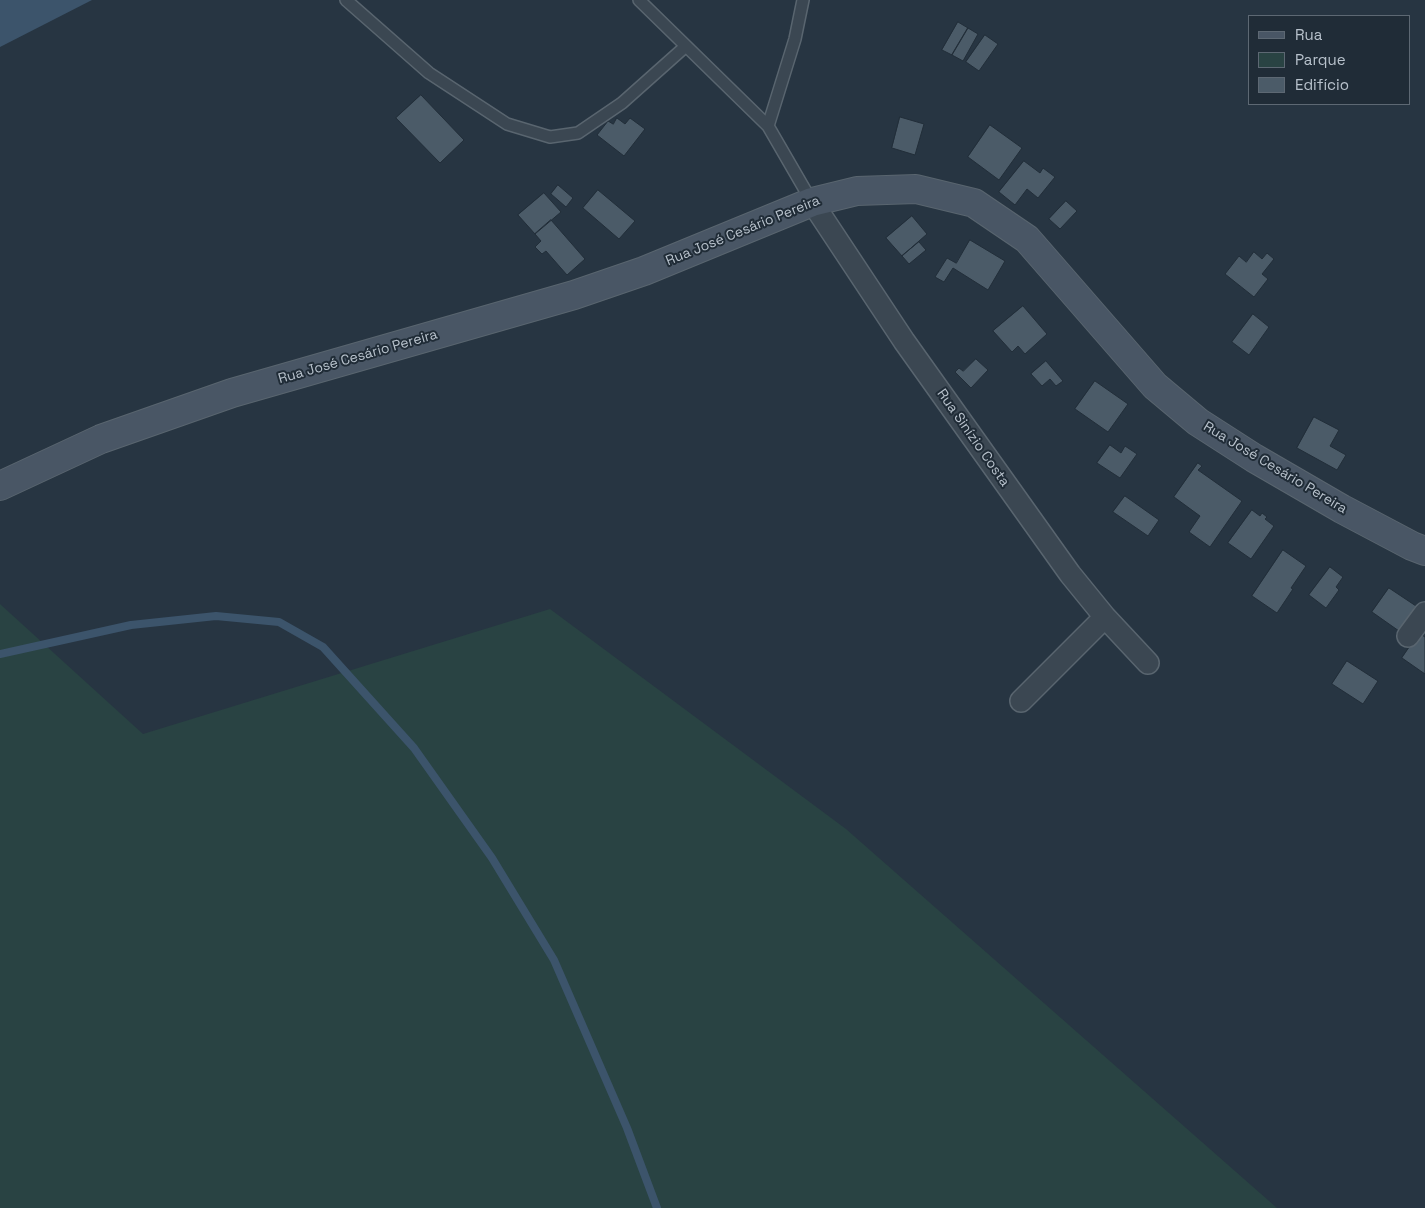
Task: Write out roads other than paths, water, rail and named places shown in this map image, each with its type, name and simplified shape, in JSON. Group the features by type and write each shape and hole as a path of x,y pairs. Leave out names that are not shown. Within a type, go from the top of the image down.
{"street":[{"name":"Rua José Cesário Pereira","path":"0,486 101,439 232,393 574,295 644,271 812,202 856,191 916,189 974,203 1028,239 1155,386 1198,422 1254,458 1342,509 1412,546 1425,550"},
{"name":"Rua Sinízio Costa","path":"812,202 904,341 1070,574 1105,618 1148,663"},
{"path":"1408,636 1425,613"},
{"path":"1021,701 1105,618"}],"lane":[{"path":"346,0 429,73 507,124 550,137 578,132 622,102 686,46"},
{"path":"639,0 768,126 812,202"},
{"path":"768,126 795,39 803,0"}],"water":[{"path":"0,0 92,0 0,47"}],"waterway":[{"path":"0,654 131,625 216,616 279,622 323,647 414,748 492,858 554,960 627,1128 657,1208"}]}
